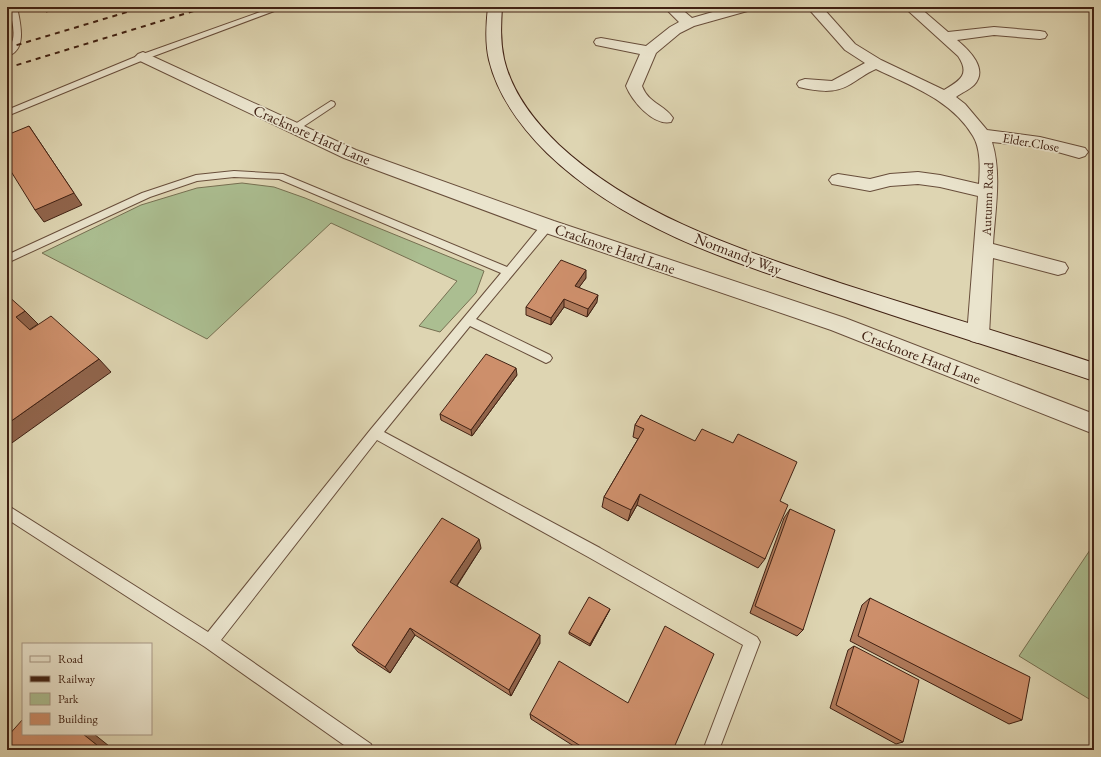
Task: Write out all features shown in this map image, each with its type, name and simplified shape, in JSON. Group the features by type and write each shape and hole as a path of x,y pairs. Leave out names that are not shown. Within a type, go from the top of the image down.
{"street":[{"name":"Normandy Way","path":"495,7 493,34 501,78 508,93 530,125 548,144 581,174 602,190 645,215 673,228 764,265 1094,372"},
{"path":"671,7 689,23"},
{"path":"665,118 644,103 637,94 634,86 649,51 674,30 689,23 746,7"},
{"name":"Autumn Road","path":"814,7 850,47 876,63 945,97 959,108 982,135 988,156 988,192 978,335"},
{"path":"911,7 963,53 970,63 971,73 968,82 945,97"},
{"path":"946,37 994,32 1040,35"},
{"path":"601,42 649,51"},
{"name":"Cracknore Hard Lane","path":"143,57 350,154 547,226 838,324 1094,424"},
{"path":"805,84 834,86 844,82 856,73 876,63"},
{"name":"Elder Close","path":"982,135 1040,142 1079,152"},
{"path":"838,180 870,185 890,180 918,178 940,181 988,192"},
{"path":"985,249 1058,268"}],"lane":[{"path":"7,54 14,46 19,30 13,7"},
{"path":"7,113 143,57 281,7"},
{"path":"295,128 331,104"},
{"path":"7,258 146,195 196,178 234,174 280,176 509,272"},
{"path":"210,642 375,433 547,226"},
{"path":"468,320 546,358"},
{"path":"375,433 595,553 752,642 712,750"},
{"path":"7,511 210,642 365,750"}],"green space":[{"path":"242,183 274,187 305,198 484,271 476,293 440,332 419,326 457,281 331,223 207,339 42,253 141,205 197,188"},
{"path":"1094,544 1094,702 1019,656"}],"building":[{"path":"29,126 74,193 35,210 7,165 7,135"},
{"path":"561,260 586,270 575,286 598,295 588,309 564,299 551,318 526,307"},
{"path":"7,295 25,311 16,317 30,330 51,316 99,359 7,424"},
{"path":"486,354 516,368 471,430 440,414"},
{"path":"641,415 695,441 702,429 733,443 738,434 797,462 780,501 788,505 765,559 640,494 631,510 604,497 644,429 635,425"},
{"path":"790,509 835,530 803,630 755,606"},
{"path":"442,518 479,539 450,582 540,635 509,690 410,628 385,667 352,645"},
{"path":"589,597 610,609 590,644 569,632"},
{"path":"870,598 1030,677 1022,720 858,636"},
{"path":"665,626 714,654 673,750 587,750 530,714 559,661 628,703"},
{"path":"854,646 919,680 903,742 836,705"},
{"path":"22,720 22,735 84,735 103,750 7,750 7,737"}],"railway":[{"path":"7,48 144,7"},
{"path":"7,68 207,7"}]}
